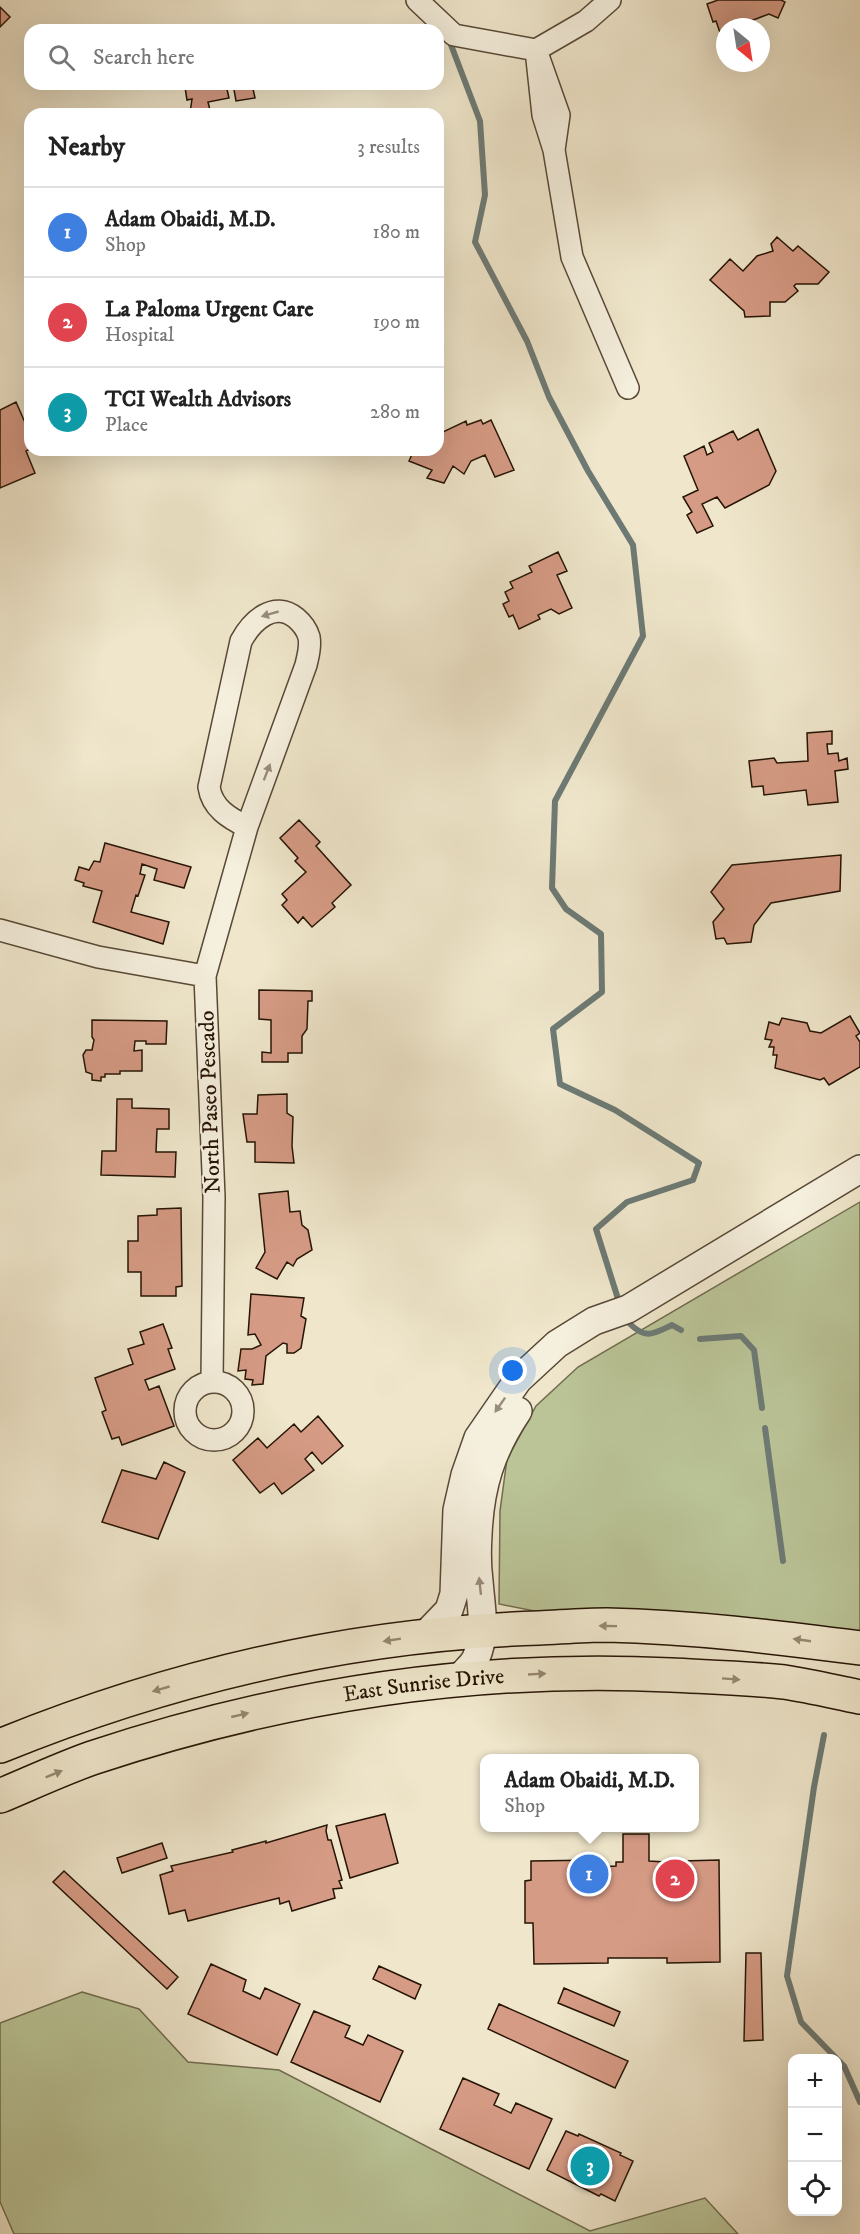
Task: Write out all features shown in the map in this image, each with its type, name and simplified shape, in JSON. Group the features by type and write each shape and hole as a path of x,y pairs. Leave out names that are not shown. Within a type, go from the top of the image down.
{"main road":[{"name":"East Sunrise Drive","path":"0,1746 141,1695 224,1672 298,1655 425,1635 605,1625 748,1634 860,1648"},
{"name":"East Sunrise Drive","path":"0,1796 91,1759 223,1719 301,1701 391,1686 459,1679 614,1672 784,1682 860,1697"}],"street":[{"path":"417,0 442,24"},
{"path":"444,26 454,35 536,50 586,21 610,0"},
{"path":"536,50 543,115 554,150 572,257 628,388"},
{"name":"North Paseo Pescado","path":"212,1382 213,1197 205,976 247,827 306,665 310,648 309,635 302,623 290,613 277,611 263,615 249,626 241,641 209,787 213,801 219,808 229,818 247,827"},
{"path":"0,930 98,957 205,976"},
{"path":"425,1635 448,1610 454,1594 457,1510 465,1475 478,1438 518,1380 557,1344 594,1321 628,1309 860,1169"},
{"path":"459,1679 476,1659 484,1630 478,1578 479,1525 486,1475 499,1440 542,1381 572,1353 606,1330 628,1309"}],"green space":[{"path":"860,1202 860,1648 605,1625 499,1604 500,1511 507,1459 536,1406 578,1367"},
{"path":"82,1992 139,2009 188,2062 279,2070 590,2231 705,2198 738,2234 14,2234 0,2202 0,2023"}],"building":[{"path":"718,0 781,0 785,2 778,18 769,14 759,18 716,18 713,22 707,4"},
{"path":"0,7 10,17 0,27"},
{"path":"185,90 227,90 229,98 208,102 210,108 191,108 192,99 187,100"},
{"path":"234,90 253,90 255,98 236,101"},
{"path":"777,237 793,251 798,246 829,272 818,284 796,284 794,286 798,291 785,302 770,302 770,316 745,317 744,311 710,280 730,259 743,271 757,256 773,251 771,244"},
{"path":"16,402 24,420 24,456 28,456 35,473 0,488 0,410"},
{"path":"481,420 483,424 491,420 514,470 495,477 485,455 471,461 464,474 453,466 444,483 427,478 432,470 409,461 411,456 444,456 444,432 466,421 467,425"},
{"path":"758,429 776,471 769,485 725,508 717,497 702,504 713,526 697,533 687,515 692,512 683,497 698,490 684,456 704,446 707,455 713,452 709,443 733,431 738,440"},
{"path":"558,552 567,571 557,575 572,608 559,614 551,609 538,615 540,619 519,629 513,615 509,617 503,604 509,601 505,592 513,588 510,582 532,572 529,566"},
{"path":"832,731 832,744 827,744 828,754 838,753 839,761 847,758 848,769 835,771 838,802 808,805 806,790 764,795 763,786 752,787 749,761 774,758 777,763 808,761 807,733"},
{"path":"299,820 320,842 316,846 351,885 332,903 335,907 312,927 303,917 298,923 282,905 287,900 282,894 306,872 295,861 298,858 280,838"},
{"path":"105,843 191,867 184,888 154,880 157,869 142,864 140,874 145,875 131,912 169,922 163,944 93,922 102,891 83,886 84,883 75,880 79,867 89,870 94,861 100,862"},
{"path":"841,855 840,891 771,903 754,925 751,942 727,944 724,938 716,939 713,922 724,909 711,892 732,865"},
{"path":"259,990 312,991 312,1001 308,1001 307,1029 302,1036 302,1053 288,1053 288,1062 262,1062 262,1052 271,1053 271,1020 259,1019"},
{"path":"850,1016 860,1033 856,1036 860,1042 860,1067 829,1085 824,1078 820,1080 775,1068 777,1055 773,1055 774,1047 769,1047 772,1040 765,1039 769,1022 779,1025 782,1018 807,1023 810,1031 821,1033"},
{"path":"92,1020 167,1021 166,1044 146,1044 146,1041 135,1041 134,1051 142,1050 142,1071 120,1071 120,1074 105,1074 105,1077 101,1077 101,1081 92,1080 92,1074 86,1072 83,1055 86,1050 92,1050 94,1040"},
{"path":"287,1094 287,1113 293,1117 294,1163 255,1162 255,1142 247,1142 243,1114 257,1114 258,1095"},
{"path":"117,1099 132,1099 132,1108 169,1109 169,1129 157,1129 156,1152 176,1152 175,1177 101,1175 102,1151 116,1151"},
{"path":"288,1191 290,1212 300,1211 302,1225 308,1230 312,1250 297,1259 293,1266 287,1262 277,1279 256,1268 265,1252 259,1194"},
{"path":"181,1208 182,1286 176,1287 176,1296 141,1296 141,1272 128,1272 128,1241 138,1241 138,1216 157,1215 157,1209"},
{"path":"251,1294 304,1298 301,1316 306,1319 301,1348 294,1353 287,1353 287,1344 283,1343 266,1356 263,1384 252,1385 253,1380 245,1379 246,1370 238,1371 241,1349 252,1349 261,1345 255,1334 248,1335"},
{"path":"163,1324 172,1348 168,1349 175,1369 145,1380 149,1390 159,1386 174,1426 122,1445 119,1437 112,1439 102,1412 106,1410 95,1378 133,1364 128,1349 144,1344 140,1332"},
{"path":"318,1416 343,1446 322,1464 312,1452 305,1459 314,1470 282,1494 274,1483 260,1493 233,1460 258,1438 267,1448 294,1424 301,1432"},
{"path":"164,1462 185,1472 158,1539 102,1522 122,1470 156,1479"},
{"path":"385,1814 398,1863 350,1878 336,1826"},
{"path":"327,1825 328,1840 331,1840 342,1880 339,1881 342,1888 333,1889 335,1898 292,1911 289,1901 280,1904 279,1898 188,1921 185,1910 169,1914 160,1875 173,1871 171,1866 233,1852 232,1850 266,1841 266,1843"},
{"path":"623,1834 649,1834 649,1861 682,1863 682,1861 719,1860 720,1962 667,1963 667,1958 608,1958 608,1963 534,1964 533,1923 525,1923 525,1881 531,1880 531,1861 597,1860 597,1867 616,1866 616,1862 623,1862"},
{"path":"162,1843 167,1858 122,1873 117,1858"},
{"path":"64,1871 178,1977 167,1989 53,1882"},
{"path":"746,1953 761,1953 763,2040 744,2041"},
{"path":"211,1964 246,1980 243,1991 260,1999 265,1988 300,2004 277,2055 188,2014"},
{"path":"379,1966 421,1985 415,1999 373,1979"},
{"path":"564,1988 620,2012 614,2026 558,2003"},
{"path":"499,2004 628,2061 615,2088 488,2029"},
{"path":"314,2011 350,2026 345,2037 363,2045 368,2035 403,2051 380,2102 291,2062"},
{"path":"463,2078 499,2094 494,2105 511,2113 516,2103 552,2119 529,2169 440,2129"},
{"path":"566,2131 578,2136 579,2134 633,2161 615,2201 601,2194 599,2196 547,2170"}],"waterway":[{"path":"448,37 480,121 485,195 475,242 527,341 549,397 588,471 633,545 643,636 555,801 552,888 566,909 601,934 602,992 553,1029 560,1084 615,1110 699,1163 693,1180 627,1202 596,1229 619,1302"},
{"path":"629,1323 640,1332 650,1334 672,1325 681,1330"},
{"path":"700,1339 741,1336 754,1350 762,1408"},
{"path":"765,1428 783,1561"},
{"path":"824,1735 814,1787 787,1976 801,2022 832,2054"},
{"path":"842,2064 860,2102"}],"place":[{"name":"Adam Obaidi, M.D.","path":"589,1874"},
{"name":"La Paloma Urgent Care","path":"675,1879"},
{"name":"TCI Wealth Advisors","path":"590,2166"}]}
